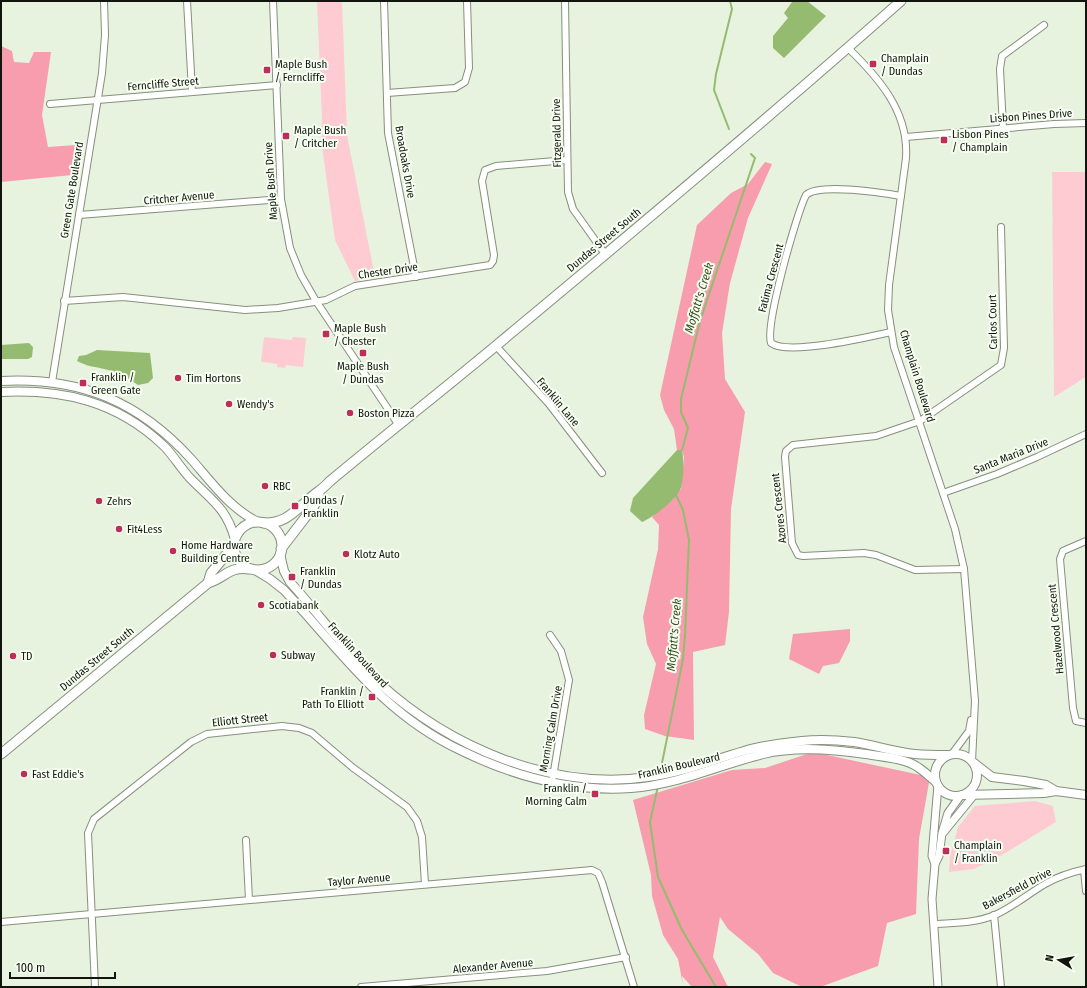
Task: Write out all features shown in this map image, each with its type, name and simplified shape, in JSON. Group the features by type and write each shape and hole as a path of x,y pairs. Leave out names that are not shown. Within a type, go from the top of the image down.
{"main road":[{"name":"Dundas Street South","path":"260,523 271,523 285,520 297,511 309,499 319,493 329,482 398,424 496,346 605,254 848,48 901,1"},
{"path":"1,381 52,382 89,390 131,408 147,418 174,440 236,508 260,523 272,527 278,534 281,552 277,560 267,568 252,569 240,562 234,551 231,524 223,510 187,475 165,447 130,421 81,398 49,392 1,392"},
{"name":"Dundas Street South","path":"281,552 314,506 319,493"},
{"path":"234,542 244,527 260,523"},
{"name":"Dundas Street South","path":"208,583 211,573 234,542"},
{"name":"Franklin Boulevard","path":"281,552 284,571 290,582 364,668 404,704 436,726 473,746 510,761 553,774 610,780 650,777 669,773 755,748 804,741 854,742 915,754 950,754"},
{"name":"Dundas Street South","path":"1,754 208,583 218,580 232,569 252,569"},
{"name":"Franklin Boulevard","path":"252,569 270,579 284,590 357,674 389,704 416,725 447,744 503,769 552,783 580,788 605,790 648,786 668,782 698,775 764,754 788,750 823,749 888,758 910,763 918,767 937,784"},
{"path":"1056,791 1046,786 992,777 963,754 950,754 938,763 935,776 937,784 943,792 949,795 1044,793 1056,791 1086,795"},
{"path":"961,795 968,792 976,782 977,769 973,762"}],"street":[{"name":"Green Gate Boulevard","path":"52,382 105,54 104,1"},
{"path":"188,1 192,91"},
{"name":"Maple Bush Drive","path":"273,1 281,200 290,248 301,274 316,301 398,424"},
{"name":"Broadoaks Drive","path":"384,1 388,133 416,278"},
{"path":"387,93 455,88 466,82 469,68 467,1"},
{"name":"Fitzgerald Drive","path":"565,1 568,192 573,209 605,254"},
{"path":"1003,128 1000,70 1002,56 1044,25"},
{"name":"Champlain Boulevard","path":"848,48 859,58 893,102 902,121 906,137 906,158 889,285 888,310 894,347 920,421 955,530 964,569 974,701 973,762"},
{"name":"Ferncliffe Street","path":"50,104 276,84"},
{"name":"Lisbon Pines Drive","path":"906,137 1003,128 1086,123"},
{"name":"Chester Drive","path":"64,301 123,297 245,310 278,308 326,300 355,286 416,278 484,266 493,261 494,255 482,181 485,170 496,166 567,160"},
{"name":"Fatima Crescent","path":"891,332 832,344 781,347 771,343 768,336 774,303 806,195 813,191 848,190 901,196"},
{"name":"Critcher Avenue","path":"79,215 281,200"},
{"name":"Carlos Court","path":"920,421 1001,365 1004,348 1001,227"},
{"name":"Franklin Lane","path":"496,346 549,404 602,473"},
{"name":"Azores Crescent","path":"920,421 876,436 793,445 789,447 785,457 794,550 798,555 803,556 864,552 915,570 964,569"},
{"name":"Santa Maria Drive","path":"943,493 1017,466 1086,434"},
{"name":"Hazelwood Crescent","path":"1086,541 1064,551 1060,559 1073,708 1076,720 1086,723"},
{"name":"Morning Calm Drive","path":"550,634 561,651 569,680 552,783"},
{"name":"Champlain Boulevard","path":"950,754 969,731 974,701"},
{"name":"Elliott Street","path":"95,987 88,833 94,819 199,736 282,726 299,728 312,733 352,767 407,807 417,821 422,837 425,884"},
{"path":"935,864 932,856 937,809 937,784"},
{"path":"938,987 932,899 935,864 939,856 942,833 948,813 961,795"},
{"path":"942,833 974,795"},
{"path":"246,840 249,900"},
{"name":"Taylor Avenue","path":"1,922 592,870 598,873 602,882 634,987"},
{"path":"1085,870 1086,891"},
{"name":"Bakersfield Drive","path":"934,924 964,922 994,915 1018,902 1045,884 1085,870"},
{"path":"994,915 1001,987"},
{"name":"Alexander Avenue","path":"361,987 547,971 626,958"}],"shaded area":[{"path":"317,1 342,1 347,135 375,277 355,281 335,240 321,139 322,120"},
{"path":"807,1 826,16 784,58 773,48 773,36 788,18 784,13 792,2"},
{"path":"1,46 12,51 14,62 29,63 34,52 51,52 42,115 48,147 76,145 72,175 1,182"},
{"path":"765,162 772,164 748,218 730,283 722,333 725,379 745,412 731,509 729,612 725,645 693,652 694,740 665,736 645,729 644,715 656,664 647,644 643,617 658,549 659,525 652,517 681,489 684,457 682,450 677,450 674,429 664,410 660,395 697,225 731,193 748,184"},
{"path":"1052,172 1086,172 1086,377 1054,397"},
{"path":"264,337 292,340 293,337 306,338 303,367 286,365 285,368 277,367 277,364 261,362"},
{"path":"29,343 33,347 32,357 28,359 1,359 1,345"},
{"path":"97,350 150,353 153,378 148,383 138,385 117,373 77,361 79,356 86,355"},
{"path":"677,450 682,450 683,458 683,476 680,490 663,508 642,522 630,511 633,498"},
{"path":"850,629 850,641 839,663 823,666 819,674 789,659 793,634"},
{"path":"813,752 930,777 919,839 916,914 887,923 878,966 820,987 802,987 773,973 758,954 728,929 720,917 713,957 728,987 692,987 682,976 683,985 678,959 663,935 652,896 651,875 633,800 732,770 765,768"},
{"path":"1035,801 1053,806 1056,822 1002,855 974,869 949,872 950,856 958,827 975,806"}],"waterway":[{"name":"Moffatt's Creek","path":"729,129 714,90 716,74 732,9 730,1"},
{"name":"Moffatt's Creek","path":"682,450 688,428 681,412 681,399 700,321 755,158 751,154"},
{"name":"Moffatt's Creek","path":"660,773 683,659 685,635 689,540 683,510 676,495"},
{"name":"Moffatt's Creek","path":"658,786 650,822 658,877 682,930 716,987"}],"place":[{"name":"Champlain / Dundas","path":"873,64"},
{"name":"Maple Bush / Ferncliffe","path":"267,70"},
{"name":"Maple Bush / Critcher","path":"286,136"},
{"name":"Lisbon Pines / Champlain","path":"944,140"},
{"name":"Maple Bush / Chester","path":"326,334"},
{"name":"Maple Bush / Dundas","path":"363,353"},
{"name":"Tim Hortons","path":"178,378"},
{"name":"Franklin / Green Gate","path":"83,383"},
{"name":"Wendy's","path":"229,404"},
{"name":"Boston Pizza","path":"350,413"},
{"name":"RBC","path":"265,486"},
{"name":"Zehrs","path":"99,501"},
{"name":"Dundas / Franklin","path":"295,506"},
{"name":"Fit4Less","path":"119,529"},
{"name":"Home Hardware Building Centre","path":"173,551"},
{"name":"Klotz Auto","path":"346,554"},
{"name":"Franklin / Dundas","path":"292,577"},
{"name":"Scotiabank","path":"261,605"},
{"name":"Subway","path":"273,655"},
{"name":"TD","path":"13,656"},
{"name":"Franklin / Path To Elliott","path":"372,697"},
{"name":"Fast Eddie's","path":"24,774"},
{"name":"Franklin / Morning Calm","path":"595,794"},
{"name":"Champlain / Franklin","path":"946,851"}]}
